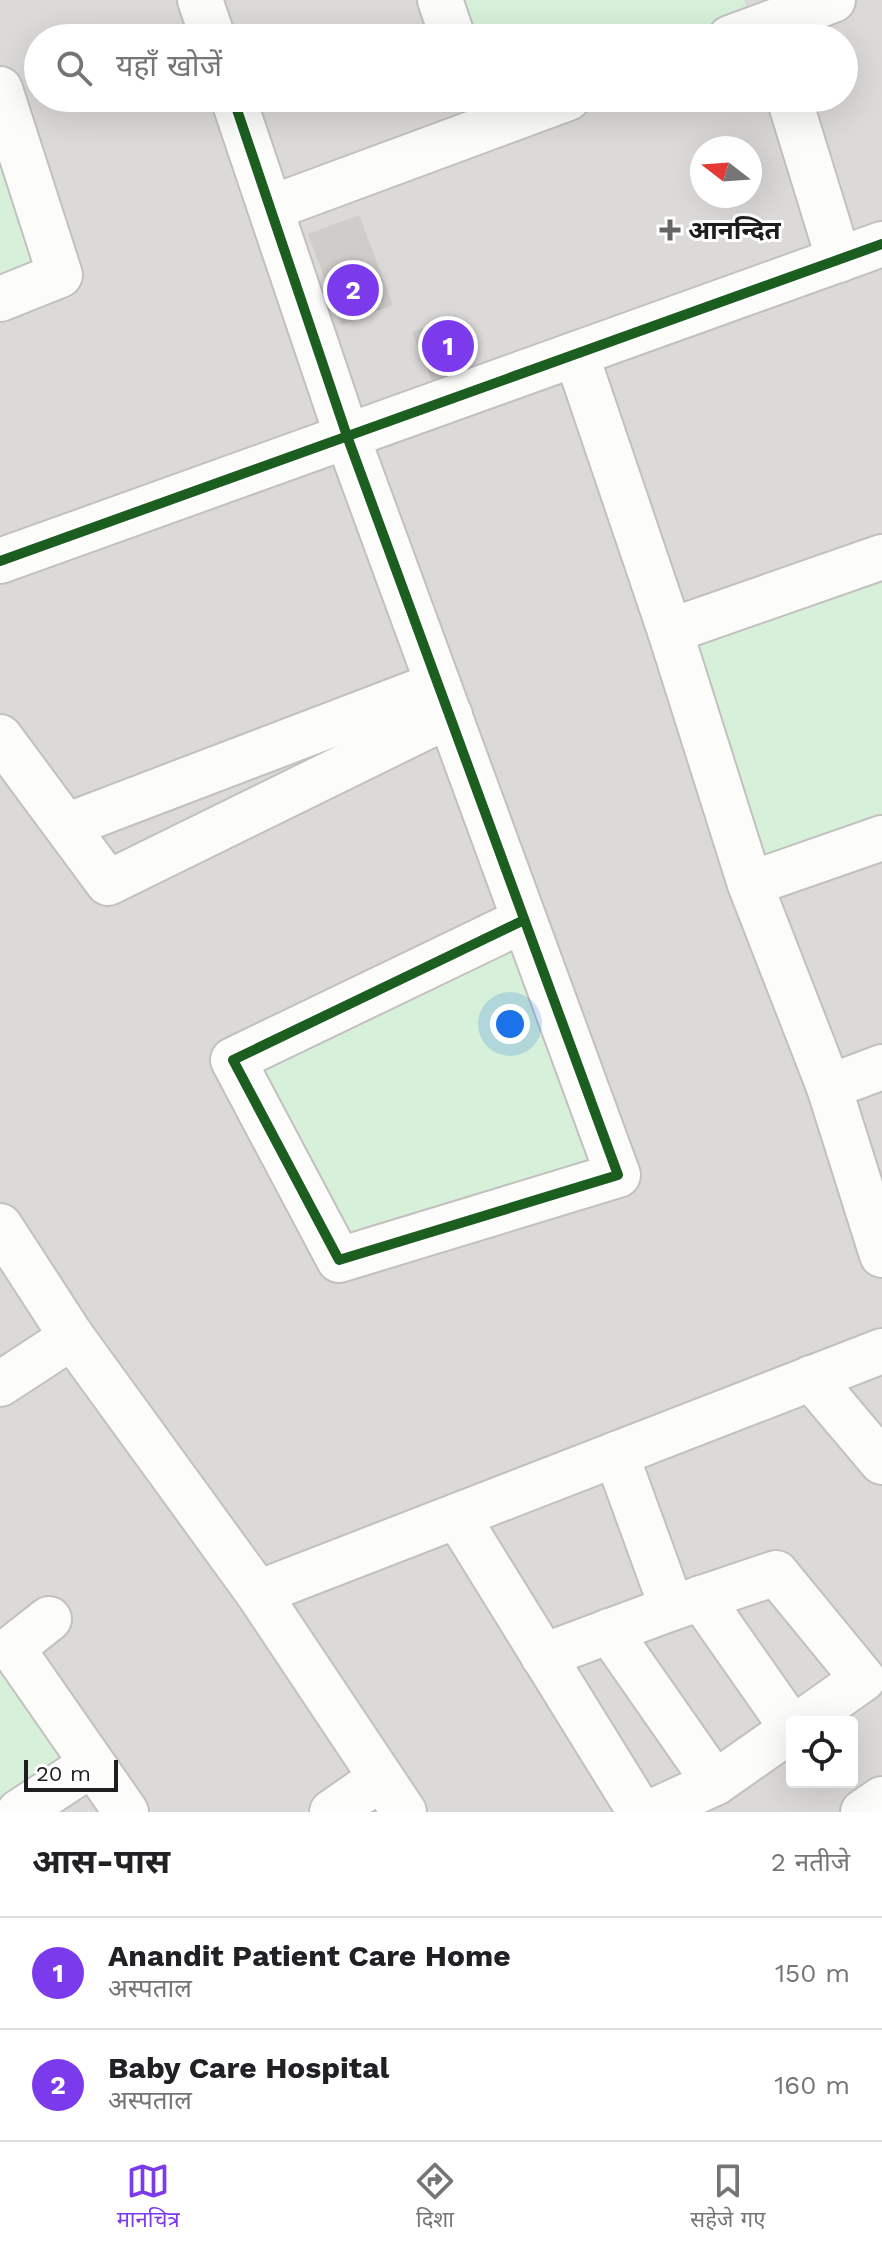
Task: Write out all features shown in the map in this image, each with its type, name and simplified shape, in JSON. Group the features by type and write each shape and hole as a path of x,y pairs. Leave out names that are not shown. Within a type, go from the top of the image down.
{"street":[{"path":"200,0 208,24"},
{"path":"440,0 448,24"},
{"path":"759,24 833,0"},
{"path":"0,89 60,275 0,299"},
{"path":"238,112 347,436 618,1175 339,1260 233,1060 524,920"},
{"path":"793,112 839,260"},
{"path":"271,208 479,114"},
{"path":"0,561 882,244"},
{"path":"576,354 670,631 750,884 829,1087 882,1255"},
{"path":"670,631 882,557"},
{"path":"0,737 108,883 444,700"},
{"path":"66,826 444,700"},
{"path":"750,884 882,838"},
{"path":"829,1087 882,1067"},
{"path":"0,1226 72,1337 258,1593 392,1795 332,1812"},
{"path":"0,1384 72,1337"},
{"path":"258,1593 882,1351"},
{"path":"811,1378 882,1462"},
{"path":"616,1454 686,1603 786,1721"},
{"path":"457,1516 640,1812"},
{"path":"543,1656 776,1573 863,1679 811,1716"},
{"path":"49,1619 6,1652 126,1812"},
{"path":"609,1631 715,1783"},
{"path":"651,1812 715,1783 786,1732"},
{"path":"19,1812 92,1764"},
{"path":"863,1812 882,1799"}],"shaded area":[{"path":"0,0 882,0 882,1812 0,1812"}],"green space":[{"path":"459,0 744,0 751,18 734,24 467,24"},
{"path":"0,133 42,270 0,286"},
{"path":"882,570 882,823 763,862 689,640"},
{"path":"513,948 590,1167 344,1237 256,1066"},
{"path":"6,1668 66,1759 0,1802 0,1672"}],"building":[{"path":"359,215 393,305 342,325 308,234"},
{"path":"456,315 475,364 432,381 412,332"}],"cycle path":[{"path":"238,112 347,436 618,1175 339,1260 233,1060 524,920"},
{"path":"0,561 882,244"}],"place":[{"name":"आनन्दित","path":"670,230"},
{"name":"Baby Care Hospital","path":"353,290"},
{"name":"Anandit Patient Care Home","path":"448,346"}]}
